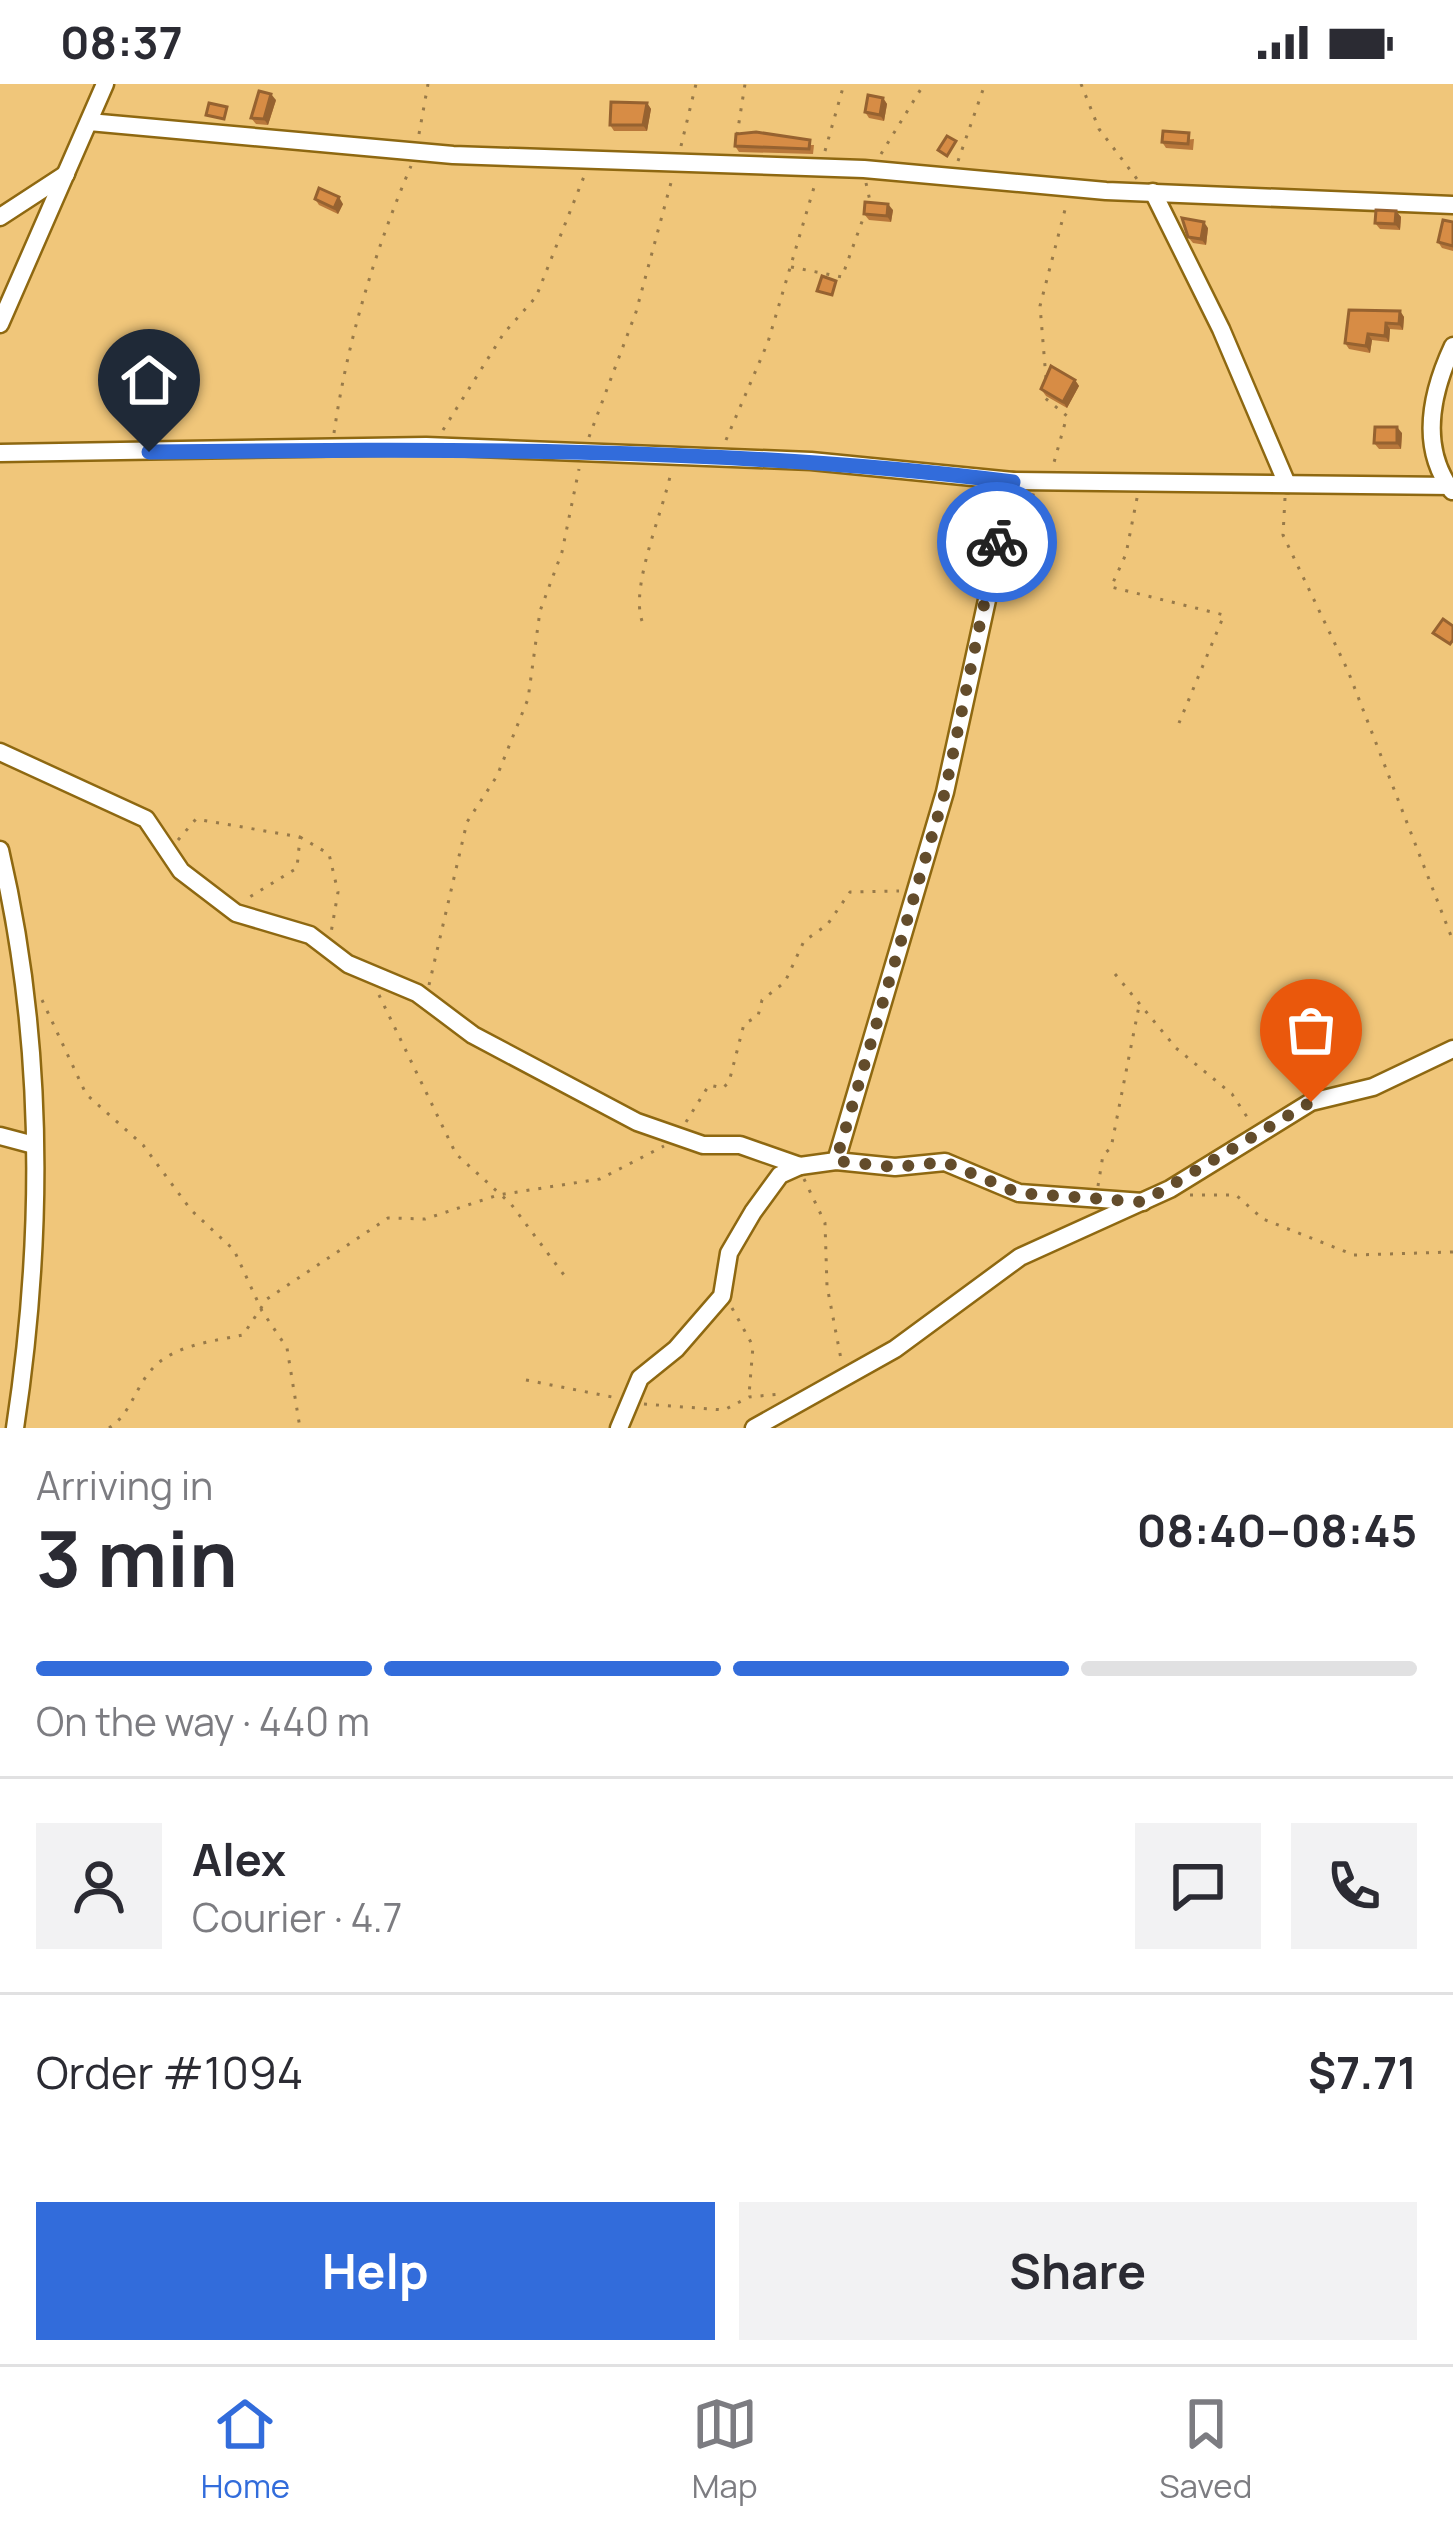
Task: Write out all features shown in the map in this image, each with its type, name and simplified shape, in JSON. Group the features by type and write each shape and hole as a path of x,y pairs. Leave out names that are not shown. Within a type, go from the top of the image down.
{"street":[{"path":"0,324 105,84"},
{"path":"89,122 417,152 821,167 1072,189 1453,205"},
{"path":"0,217 67,174"},
{"path":"1148,192 1221,329 1287,484"},
{"path":"1452,488 1436,467 1432,436 1434,394 1453,346"},
{"path":"0,453 427,446 811,461 1013,482 1452,488"},
{"path":"836,1161 945,792 1013,482"},
{"path":"0,752 146,819 166,854 208,896 236,913 324,944 368,972 425,998 473,1035 532,1064 577,1095 679,1136 764,1153 800,1166"},
{"path":"0,850 33,1048 28,1344 15,1428"},
{"path":"754,1428 851,1374 1021,1257 1152,1198 1311,1102 1373,1087 1453,1049"},
{"path":"0,1136 34,1145"},
{"path":"764,1153 770,1189"},
{"path":"619,1428 640,1378 676,1349 724,1291 733,1244 770,1189 780,1175 800,1166 836,1161 895,1167 945,1162 1018,1193 1152,1198"}],"path":[{"path":"332,447 352,342 391,215 417,152 428,84"},
{"path":"425,998 467,822 497,776 528,699 540,611 562,552 584,454 636,312 696,84"},
{"path":"737,138 746,84"},
{"path":"721,460 767,342 844,84"},
{"path":"789,266 842,277 872,199 870,170 924,84"},
{"path":"953,176 985,84"},
{"path":"1082,84 1099,129 1148,192"},
{"path":"427,446 536,296 589,161"},
{"path":"1047,479 1067,423 1062,408 1042,391 1049,366 1038,331 1040,306 1072,189"},
{"path":"642,621 638,587 666,508 670,458"},
{"path":"1287,484 1283,535 1342,656 1453,941"},
{"path":"1141,485 1126,554 1111,587 1224,615 1179,723"},
{"path":"166,854 196,819 300,837 329,854 337,876 331,934 324,944"},
{"path":"236,913 242,902 297,868 300,837"},
{"path":"109,1428 122,1419 154,1366 194,1345 243,1335 267,1300 388,1218 425,1219 498,1195 600,1179 679,1136 709,1085 722,1088 729,1082 744,1024 758,1016 762,1000 785,982 804,941 827,925 850,892 913,893"},
{"path":"368,972 456,1154 511,1204 567,1279"},
{"path":"1115,974 1176,1048 1232,1094 1256,1136"},
{"path":"40,997 86,1094 143,1145 191,1210 234,1250 262,1312 287,1348 300,1428"},
{"path":"1093,1198 1103,1155 1111,1148 1112,1122 1140,1002"},
{"path":"800,1166 825,1223 834,1338 851,1374"},
{"path":"1152,1198 1236,1195 1263,1220 1354,1255 1453,1252"},
{"path":"724,1291 753,1346 749,1397"},
{"path":"526,1381 629,1401 724,1410 749,1397 787,1394 804,1402"}],"building":[{"path":"259,91 271,94 264,119 251,118"},
{"path":"868,95 883,98 880,115 865,112"},
{"path":"611,102 647,103 643,125 610,125"},
{"path":"209,103 227,107 224,119 206,115"},
{"path":"1163,131 1189,133 1188,144 1162,142"},
{"path":"756,132 810,140 809,149 735,146 736,134"},
{"path":"947,136 956,141 947,156 938,150"},
{"path":"319,188 339,197 334,208 315,199"},
{"path":"865,202 888,204 887,216 864,214"},
{"path":"1376,210 1396,211 1395,224 1375,223"},
{"path":"1182,218 1204,222 1201,239 1188,237"},
{"path":"1443,220 1453,222 1453,246 1438,242"},
{"path":"822,276 836,281 832,295 817,291"},
{"path":"1349,310 1400,311 1399,324 1386,323 1385,336 1368,334 1366,346 1345,343"},
{"path":"1051,366 1075,380 1063,402 1041,389"},
{"path":"1375,427 1397,427 1397,443 1374,443"},
{"path":"1021,493 1033,495 1032,506 1018,504"},
{"path":"1443,619 1453,626 1450,644 1433,633"}],"way so far":[{"path":"997,542 945,792 836,1161 895,1167 945,1162 1018,1193 1143,1202 1311,1102"}],"route":[{"path":"149,452 427,446 906,468 1013,482 997,542"}]}
